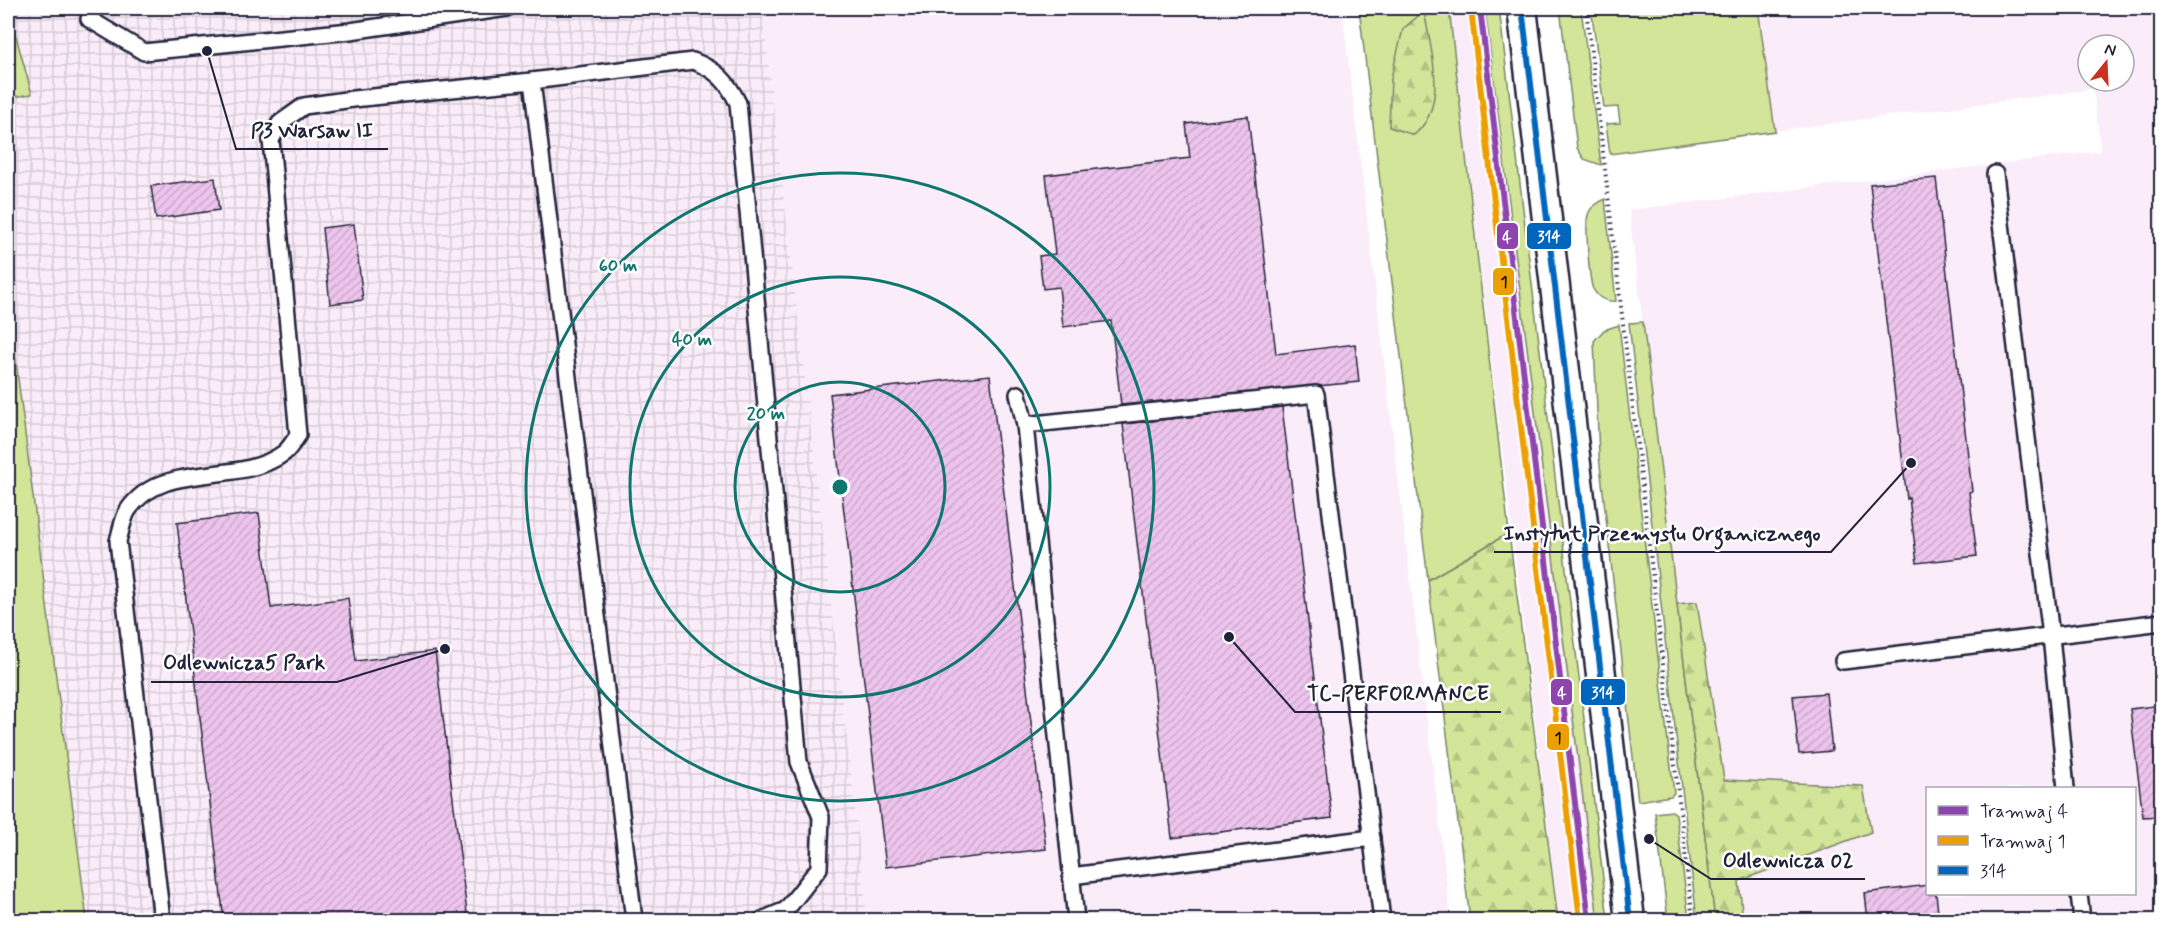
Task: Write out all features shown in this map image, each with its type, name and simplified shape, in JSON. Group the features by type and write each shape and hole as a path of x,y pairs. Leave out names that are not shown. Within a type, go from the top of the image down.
{"street":[{"path":"1522,8 1630,921"}],"lane":[{"path":"89,19 144,52 350,31 507,8"},
{"path":"162,921 118,540 127,512 140,496 155,486 177,479 266,464 285,452 298,435 271,140 280,123 303,106 693,61 713,68 729,84 738,103 800,762 821,817 819,868 786,910 762,921"},
{"path":"532,81 634,921"},
{"path":"1995,174 2051,636 2066,787"},
{"path":"1018,394 1025,425 1076,921"},
{"path":"1025,425 1316,394 1382,921"},
{"path":"1843,661 2162,622"},
{"path":"1071,876 1372,838"},
{"path":"2079,895 2082,921"}],"path":[{"path":"1586,8 1693,921"}],"shaded area":[{"path":"8,8 762,8 868,920 87,920 8,300 8,99 32,94"},
{"path":"762,8 1342,8 1451,920 868,920"},
{"path":"1449,8 1485,8 1598,920 1559,920"},
{"path":"1758,8 2161,8 2161,920 1715,920 1629,210 2101,151 2094,93 2136,93 2136,33 2076,33 2076,91 1775,131"}],"green space":[{"path":"8,8 32,94 8,98"},
{"path":"1359,8 1449,8 1509,533 1428,580"},
{"path":"1485,8 1499,8 1608,920 1598,920"},
{"path":"1560,8 1581,8 1601,165 1584,159 1577,148"},
{"path":"1643,8 1758,8 1775,131 1610,154 1606,124 1620,123 1618,107 1604,108 1592,14"},
{"path":"1424,11 1433,60 1434,94 1425,123 1414,135 1389,127 1391,78 1403,29"},
{"path":"1605,199 1616,301 1609,301 1597,295 1593,289 1589,264 1588,215 1592,207"},
{"path":"8,300 87,920 8,920"},
{"path":"1643,322 1715,920 1697,920 1629,323"},
{"path":"1619,325 1674,793 1671,796 1638,801 1599,456 1594,341 1604,330"},
{"path":"1509,533 1558,920 1470,920 1428,580"},
{"path":"1697,602 1724,780 1863,786 1871,832 1739,881 1743,920 1715,920 1677,604"},
{"path":"1672,811 1676,814 1689,920 1668,920 1655,813"}],"building":[{"path":"1248,116 1276,354 1355,344 1359,382 1121,405 1111,321 1063,327 1059,287 1043,289 1039,256 1055,254 1046,175 1190,158 1186,124"},
{"path":"215,178 219,210 156,219 151,186"},
{"path":"1936,178 1972,491 1969,492 1977,556 1917,563 1909,498 1907,499 1870,184"},
{"path":"354,224 363,300 330,304 322,228"},
{"path":"990,375 1046,849 886,867 830,394"},
{"path":"1282,407 1332,818 1172,838 1123,424"},
{"path":"259,513 271,608 348,598 356,661 435,651 468,921 224,921 177,523"},
{"path":"1826,693 1832,751 1799,754 1793,696"},
{"path":"2162,705 2162,816 2143,817 2130,709"},
{"path":"1926,885 1926,895 1936,895 1939,921 1868,921 1865,893"}],"tram line":[{"name":"4","path":"1480,8 1589,920"},
{"name":"1","path":"1471,9 1580,920"}],"transit line":[{"name":"314","path":"1522,8 1630,920"}],"place":[{"name":"P3 Warsaw II","path":"207,51"},
{"name":"Instytut Przemysłu Organicznego","path":"1911,463"},
{"name":"TC-PERFORMANCE","path":"1229,637"},
{"name":"Odlewnicza5 Park","path":"445,649"},
{"name":"Odlewnicza 02","path":"1649,839"}]}
